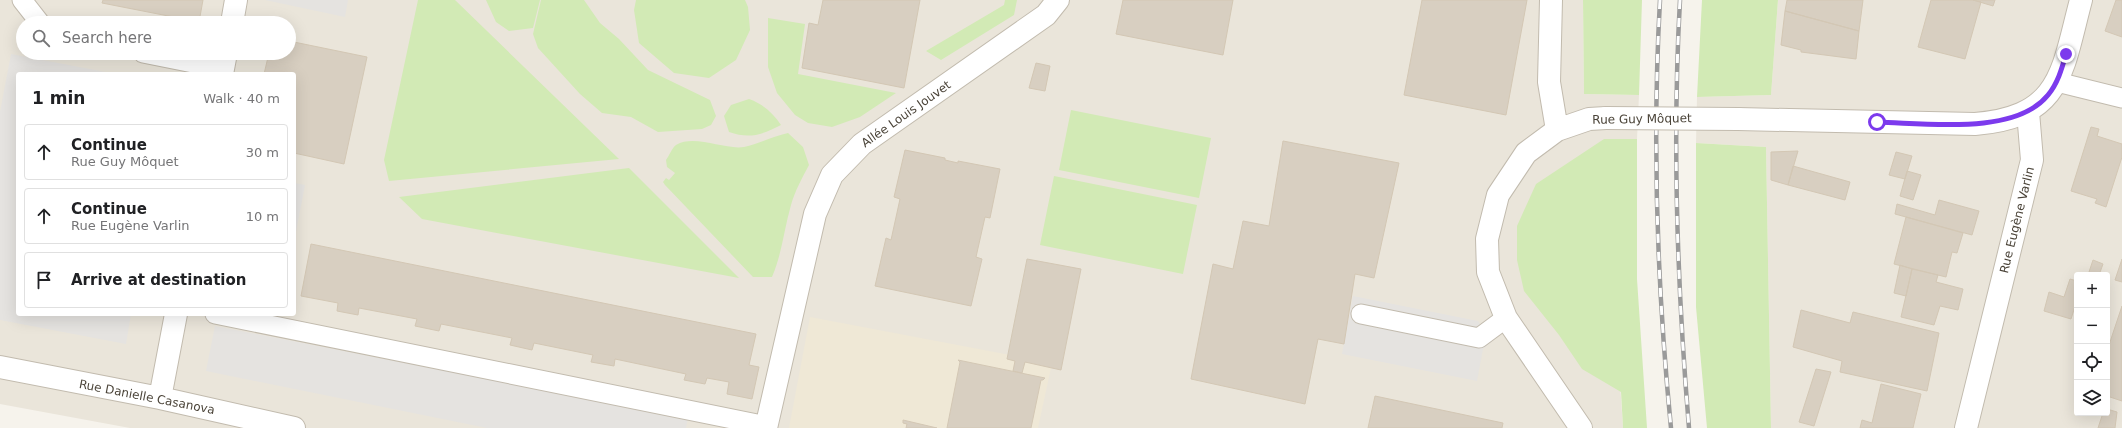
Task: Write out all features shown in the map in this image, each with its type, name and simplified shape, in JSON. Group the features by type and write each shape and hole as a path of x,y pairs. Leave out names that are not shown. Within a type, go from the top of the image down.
{"street":[{"path":"233,16 236,0"},
{"name":"Allée Louis Jouvet","path":"766,427 815,214 832,175 862,144 1046,15 1058,0"},
{"path":"1551,0 1548,82 1557,130"},
{"path":"2028,112 2048,95 2057,82 2081,0"},
{"name":"Rue Guy Môquet","path":"1581,428 1506,318 1488,272 1487,239 1498,194 1526,153 1557,130 1589,119 1606,118 1975,124 2004,120 2028,112"},
{"name":"Rue Eugène Varlin","path":"1966,428 2032,160 2028,112"},
{"path":"160,398 176,316"},
{"name":"Rue Danielle Casanova","path":"0,366 160,398 294,428"}],"lane":[{"path":"22,0 35,16"},
{"path":"190,60 224,65"},
{"path":"2057,82 2122,98"},
{"path":"1361,314 1479,338 1506,318"},
{"path":"225,316 766,427"}],"shaded area":[{"path":"0,0 1583,0 1584,94 1639,95 1637,139 1604,139 1623,428 130,428 0,404"},
{"path":"265,0 348,0 345,17"},
{"path":"1778,0 2122,0 2122,428 1771,428 1766,147 1696,143 1697,97 1771,95"},
{"path":"11,54 16,55 16,60 42,60 106,72 16,72 16,316 131,316 126,344 0,320 0,112"},
{"path":"296,183 305,185 296,232"},
{"path":"1353,296 1478,321 1492,341 1483,349 1477,381 1342,354"},
{"path":"810,317 1052,363 1038,428 789,428"},
{"path":"215,326 688,418 686,428 487,428 206,371"}],"green space":[{"path":"418,0 455,0 619,159 389,181 384,160"},
{"path":"486,0 540,0 533,28 509,31 496,22"},
{"path":"541,0 584,0 600,23 619,39 648,70 710,100 716,116 711,125 702,129 658,132 631,117 602,113 580,94 538,48 533,34"},
{"path":"636,0 745,0 748,7 750,30 736,60 709,78 674,73 639,43 634,10"},
{"path":"1005,0 1017,0 1014,15 941,60 926,51 1004,5"},
{"path":"1583,0 1642,0 1639,95 1584,94"},
{"path":"1702,0 1778,0 1771,95 1697,97"},
{"path":"768,18 805,24 798,74 896,93 860,117 832,127 808,123 795,115 777,93 768,67"},
{"path":"749,99 759,103 767,109 781,125 755,135 743,135 729,132 724,116 731,105"},
{"path":"1071,110 1211,138 1199,198 1059,170"},
{"path":"788,133 803,147 809,165 793,200 772,277 753,277 665,185 663,182 666,178 669,180 675,173 667,167 666,160 676,145 684,142 692,141 744,147"},
{"path":"1604,139 1637,139 1637,279 1647,428 1623,428 1621,392 1582,369 1559,335 1524,291 1517,260 1517,226 1536,184"},
{"path":"1696,143 1766,147 1771,428 1707,428 1696,307"},
{"path":"629,168 739,278 422,219 399,197"},
{"path":"1054,176 1197,205 1183,274 1040,245"}],"building":[{"path":"103,0 203,0 200,16 168,16 102,3"},
{"path":"823,0 920,0 904,88 802,68 809,23 818,25"},
{"path":"1123,0 1233,0 1223,55 1116,34"},
{"path":"1422,0 1527,0 1506,115 1404,95"},
{"path":"1787,0 1863,0 1859,31 1785,11"},
{"path":"1931,0 1973,0 1981,2 1965,59 1918,47"},
{"path":"1973,0 1995,0 1993,6"},
{"path":"2116,0 2122,0 2122,37 2105,31"},
{"path":"1785,11 1859,31 1856,59 1801,52 1801,50 1781,45"},
{"path":"296,42 367,57 344,164 296,153 296,72 264,72 267,60 296,60"},
{"path":"1036,63 1050,66 1045,91 1029,88"},
{"path":"2091,127 2099,129 2097,136 2122,144 2122,157 2106,207 2095,203 2097,199 2071,191"},
{"path":"1283,141 1399,163 1374,278 1355,274 1344,344 1318,339 1305,404 1191,379 1213,264 1233,269 1243,221 1269,226"},
{"path":"905,150 945,158 945,160 958,163 958,161 1000,169 990,218 985,217 976,257 982,259 971,306 875,286 886,238 891,240 900,199 894,197"},
{"path":"1798,151 1788,185 1771,180 1771,152"},
{"path":"1896,152 1912,156 1905,179 1889,175"},
{"path":"1793,166 1850,182 1845,200 1788,185"},
{"path":"1907,171 1921,175 1913,200 1900,196"},
{"path":"1939,200 1979,211 1972,235 1895,214 1897,204 1935,215"},
{"path":"1906,217 1963,233 1957,253 1952,252 1946,277 1894,264"},
{"path":"311,244 756,334 749,365 759,367 752,399 727,394 729,382 707,378 705,384 684,380 686,374 615,359 614,366 591,362 593,355 534,343 532,350 510,345 512,338 441,324 439,331 415,326 417,319 359,308 358,315 337,311 338,303 301,296"},
{"path":"1027,259 1081,269 1061,370 1025,362 1022,373 1013,371 1015,361 1007,359"},
{"path":"2122,259 2122,282 2115,280"},
{"path":"2093,260 2103,264 2100,272 2089,272"},
{"path":"1900,265 1912,269 1906,296 1894,293"},
{"path":"1912,269 1938,275 1936,282 1963,289 1958,310 1940,306 1934,325 1901,317"},
{"path":"2070,279 2074,280 2074,310 2071,319 2044,311 2049,292 2064,297"},
{"path":"2122,306 2122,401 2110,397 2110,342"},
{"path":"1801,310 1850,323 1853,312 1939,333 1927,391 1840,372 1842,361 1793,347"},
{"path":"958,360 1045,378 1041,380 1031,428 947,428 960,362"},
{"path":"1816,369 1831,372 1814,426 1799,422"},
{"path":"1881,384 1921,394 1913,428 1860,428 1862,420 1872,423"},
{"path":"1375,396 1503,423 1502,428 1368,428"},
{"path":"2110,410 2117,412 2115,428 2098,428 2102,416 2110,416"},
{"path":"903,420 937,428 906,428 907,424 903,423"}],"railway":[{"path":"1660,0 1656,107 1657,214 1662,321 1671,428"},
{"path":"1680,0 1676,107 1677,214 1681,321 1689,428"}],"route":[{"path":"1877,122 1975,124 2004,120 2028,112 2048,95 2057,82 2066,54"}]}
